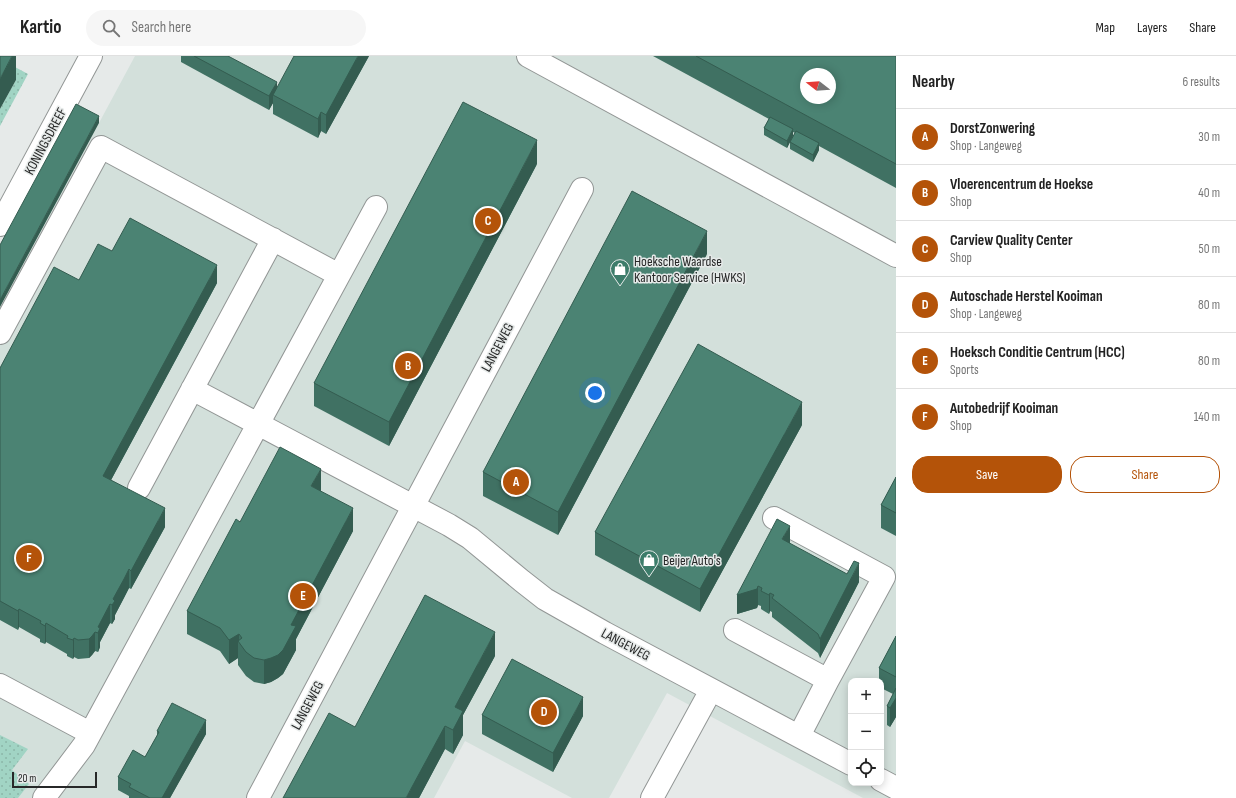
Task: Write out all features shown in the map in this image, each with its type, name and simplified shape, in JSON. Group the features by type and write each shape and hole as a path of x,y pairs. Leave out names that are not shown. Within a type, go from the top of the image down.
{"street":[{"name":"KONINGSDREEF","path":"2,216 91,56"},
{"path":"528,56 896,256"},
{"path":"0,333 101,147 339,275"},
{"name":"LANGEWEG","path":"258,798 582,189"},
{"path":"44,798 75,759 84,745 376,206"},
{"path":"139,488 273,239"},
{"name":"LANGEWEG","path":"192,389 449,525 470,538 545,599 711,690 848,762"},
{"path":"774,518 884,577 798,736"},
{"path":"735,630 828,680"},
{"path":"0,685 90,734"},
{"path":"652,798 711,690"},
{"path":"884,782 896,788"}],"shaded area":[{"path":"135,56 896,56 896,798 863,798 667,693 609,798 572,798 465,741 434,798 0,798 0,307"}],"green space":[{"path":"0,59 28,74 0,126 0,109 16,80"},
{"path":"0,735 28,749 12,770 29,784 18,798 0,798"}],"building":[{"path":"0,56 12,56 0,79"},
{"path":"194,56 228,56 277,82 269,96"},
{"path":"294,56 358,56 326,115 321,112 318,119 273,95"},
{"path":"696,56 896,56 896,164"},
{"path":"463,102 537,140 389,422 314,383"},
{"path":"76,104 99,116 0,300 0,245"},
{"path":"770,117 793,129 787,141 764,128"},
{"path":"796,131 819,143 813,155 790,142"},
{"path":"632,191 707,231 558,512 483,472"},
{"path":"130,218 217,265 103,476 165,508 131,571 129,569 113,599 115,601 112,605 110,604 98,627 100,628 98,633 95,632 89,639 78,640 74,638 73,640 67,638 68,636 46,623 45,626 40,623 41,621 0,601 0,368 54,267 79,280 98,244 112,251"},
{"path":"698,344 802,402 700,589 595,532"},
{"path":"280,447 321,469 311,486 353,508 291,625 296,626 283,650 278,655 264,660 254,658 246,652 238,641 242,638 239,634 229,640 220,628 187,611 236,519 240,522"},
{"path":"896,477 896,513 881,505"},
{"path":"777,519 790,526 782,539 847,574 854,561 859,563 820,639 818,634 772,598 774,595 770,593 769,595 761,591 762,588 758,586 757,589 737,595"},
{"path":"425,595 495,632 455,707 463,711 453,730 445,726 406,798 283,798 329,713 355,727"},
{"path":"896,636 896,677 879,668"},
{"path":"512,659 583,697 553,753 482,715"},
{"path":"896,688 896,698 890,708 887,706"},
{"path":"172,703 206,720 162,798 150,798 129,787 131,784 118,777 133,750 145,757 159,732 157,731"}],"place":[{"name":"Carview Quality Center","path":"488,221"},
{"name":"Hoeksche Waardse Kantoor Service (HWKS)","path":"620,286"},
{"name":"Vloerencentrum de Hoekse","path":"408,366"},
{"name":"DorstZonwering","path":"516,482"},
{"name":"Autobedrijf Kooiman","path":"29,558"},
{"name":"Beijer Auto's","path":"649,577"},
{"name":"Hoeksch Conditie Centrum (HCC)","path":"303,596"},
{"name":"Autoschade Herstel Kooiman","path":"544,712"}]}
